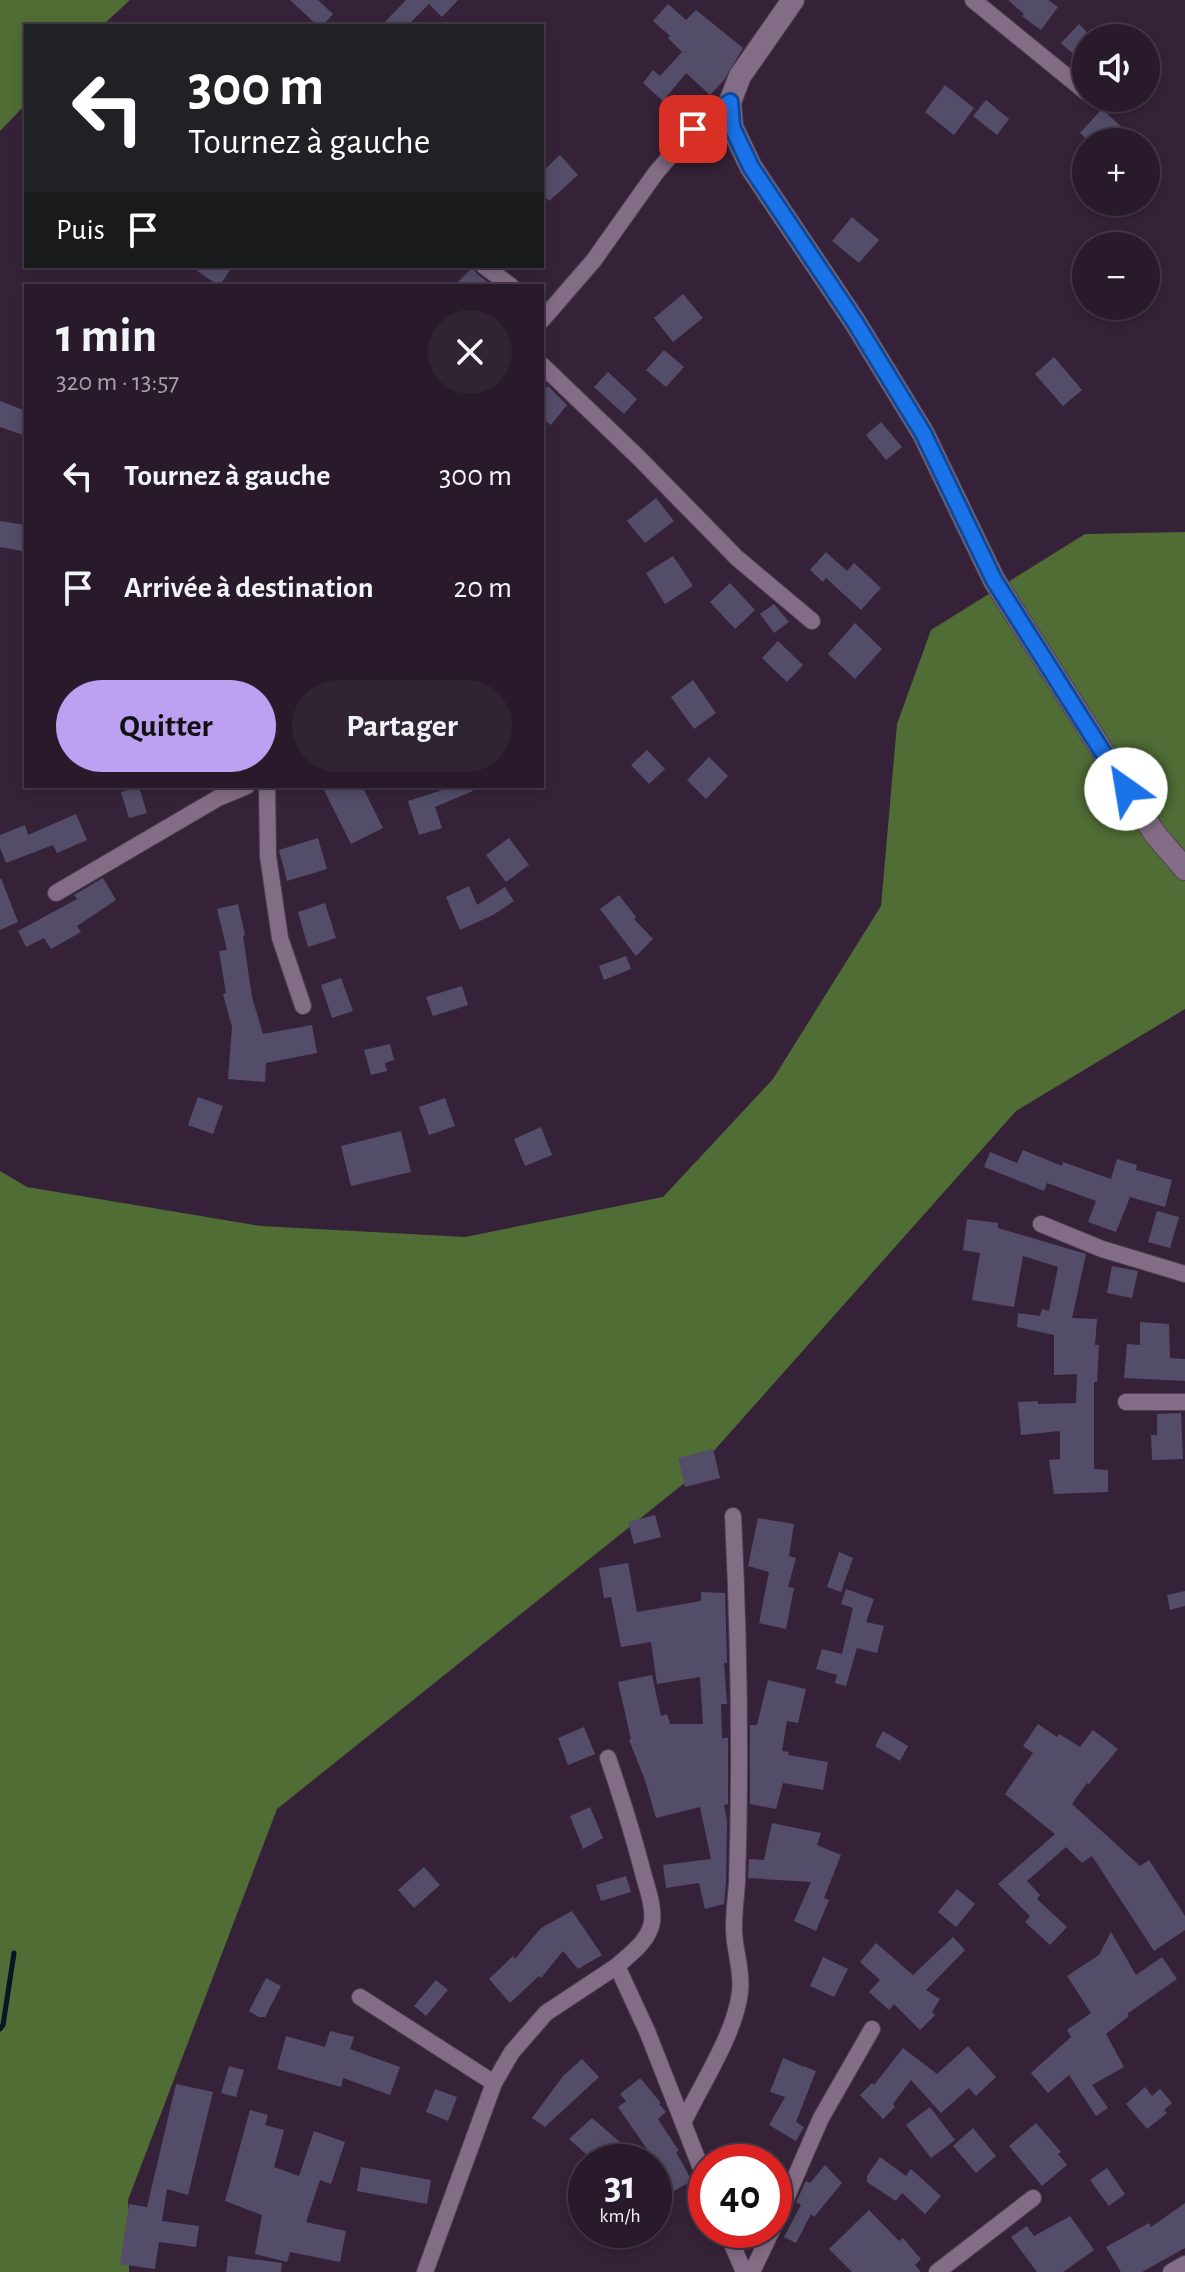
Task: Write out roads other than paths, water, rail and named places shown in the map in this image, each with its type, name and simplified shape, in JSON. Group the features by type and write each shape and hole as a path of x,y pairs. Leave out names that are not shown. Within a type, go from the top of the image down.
{"street":[{"path":"793,0 740,76 730,102 732,127 751,167 855,322 923,433 994,580 1155,834 1185,869"},
{"path":"973,0 1072,81"},
{"path":"544,314 594,260 655,174 693,129 730,102"},
{"path":"487,268 508,284"},
{"path":"544,367 737,558 812,621"},
{"path":"56,893 218,798 242,788"},
{"path":"267,788 268,856 280,938 303,1006"},
{"path":"1041,1224 1102,1249 1185,1274"},
{"path":"1126,1402 1185,1402"},
{"path":"684,2121 727,2035 740,1994 741,1969 733,1929 737,1885 738,1721 738,1620 733,1516"},
{"path":"425,2272 494,2083 512,2052 546,2013 636,1950 652,1922 650,1900 629,1821 608,1758"},
{"path":"617,1966 692,2144"},
{"path":"360,1997 494,2083"},
{"path":"792,2184 821,2118 872,2029"},
{"path":"937,2272 1033,2198"},
{"path":"734,2248 744,2272"},
{"path":"752,2272 763,2248"},
{"path":"1171,2272 1185,2264"}],"waterway":[{"path":"0,2029 14,1953"}]}
